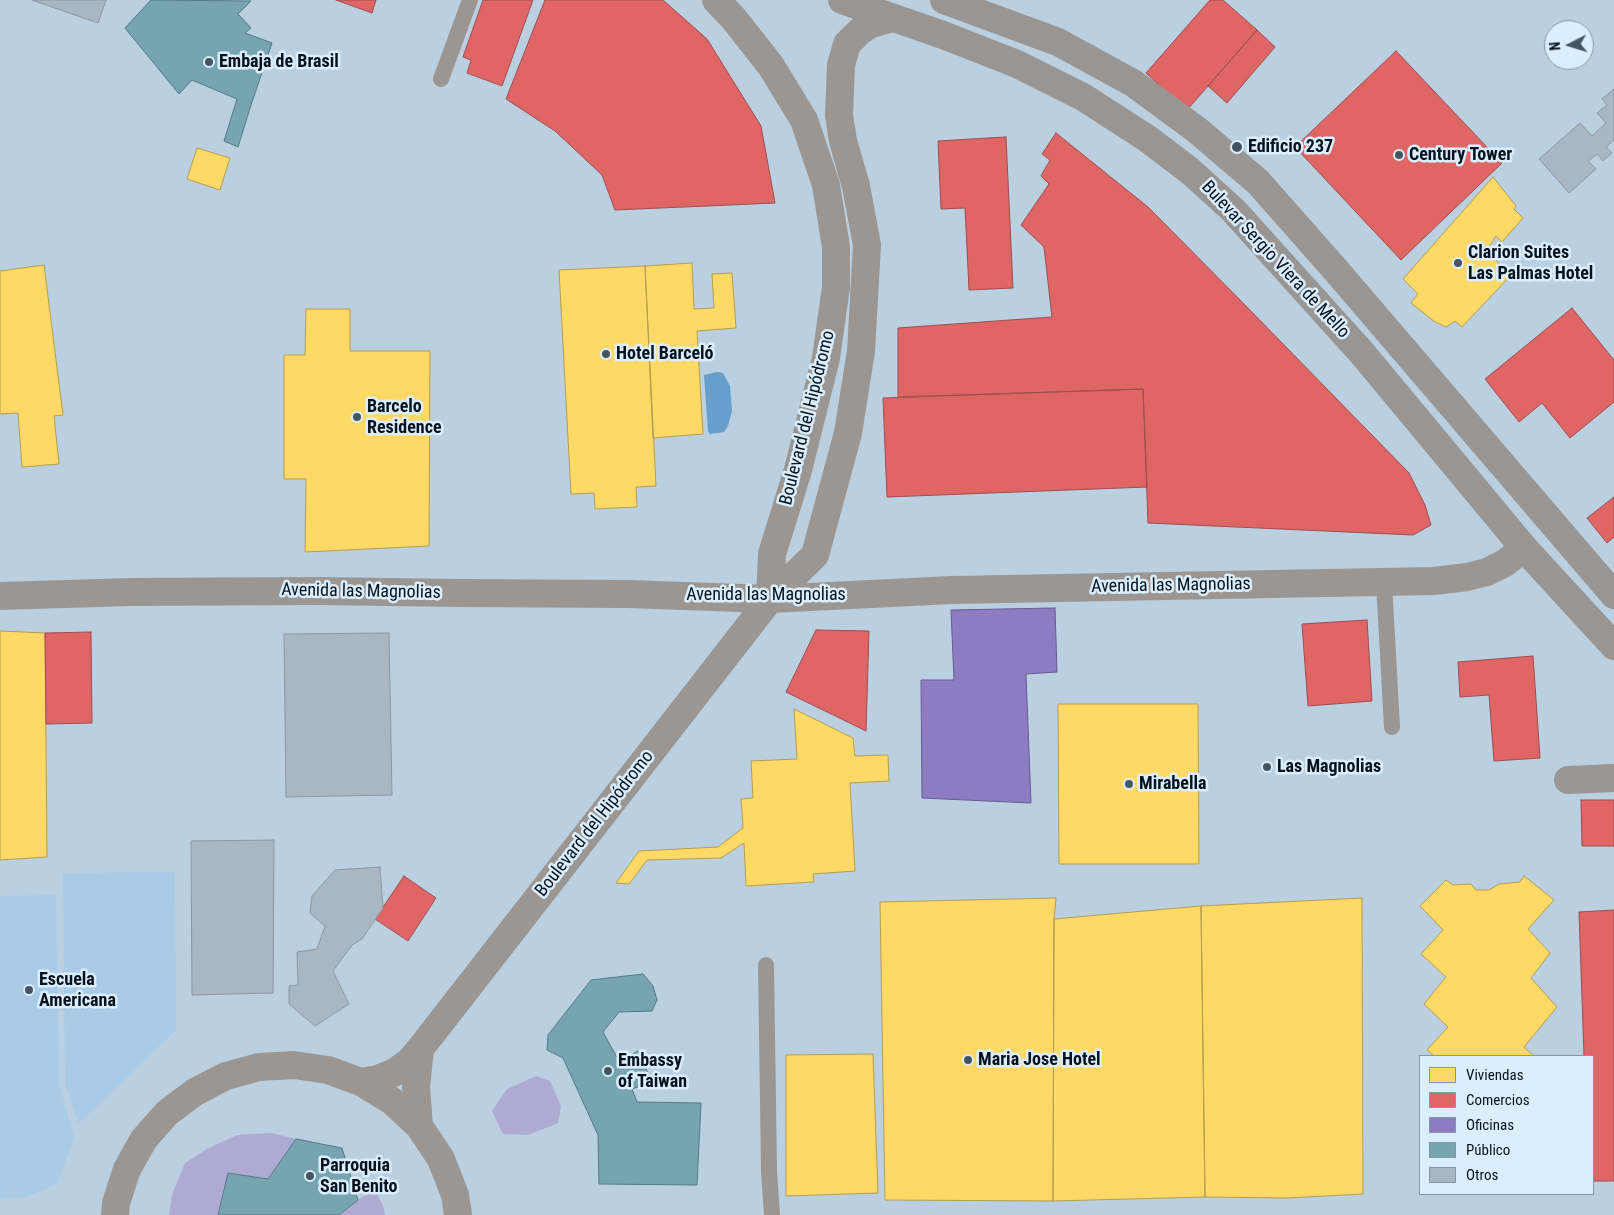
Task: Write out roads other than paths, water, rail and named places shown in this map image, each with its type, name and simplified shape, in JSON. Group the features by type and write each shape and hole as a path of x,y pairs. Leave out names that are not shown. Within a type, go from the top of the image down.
{"main road":[{"name":"Bulevar Sergio Viera de Mello","path":"842,0 1017,64 1083,97 1148,139 1190,171 1233,210 1362,353 1524,548 1614,646"},
{"name":"Bulevar Sergio Viera de Mello","path":"944,0 1058,42 1134,83 1197,130 1258,182 1614,595"}],"street":[{"name":"Boulevard del Hipódromo","path":"716,0 734,19 771,66 804,120 826,185 836,247 836,286 826,358 798,470 772,554 770,599"},
{"name":"Boulevard del Hipódromo","path":"361,1082 378,1079 395,1072 409,1062 770,599 815,555 848,433 861,350 867,245 856,186 843,141 839,115 841,65 847,44 860,31 871,24 893,18"},
{"path":"836,247 867,245"},
{"name":"Avenida las Magnolias","path":"0,596 130,592 318,591 460,594 627,594 770,599 952,590 1384,582 1466,577 1487,572 1505,563 1524,548"},
{"path":"1568,780 1614,778"},
{"path":"419,1126 416,1087 420,1049"},
{"path":"115,1215 116,1202 127,1169 144,1139 167,1113 195,1092 226,1076 259,1067 294,1066 328,1070 361,1082 392,1101 419,1126 441,1159 455,1195 458,1215"}],"lane":[{"path":"441,80 470,0"},
{"path":"1384,582 1392,727"},
{"path":"766,966 769,1171 772,1215"}],"place":[{"name":"Embaja de Brasil","path":"209,62"},
{"name":"Edificio 237","path":"1237,147"},
{"name":"Century Tower","path":"1399,155"},
{"name":"Clarion Suites Las Palmas Hotel","path":"1458,263"},
{"name":"Hotel Barceló","path":"606,354"},
{"name":"Barcelo Residence","path":"357,417"},
{"name":"Las Magnolias","path":"1267,767"},
{"name":"Mirabella","path":"1129,784"},
{"name":"Escuela Americana","path":"29,990"},
{"name":"Maria Jose Hotel","path":"968,1060"},
{"name":"Embassy of Taiwan","path":"608,1071"},
{"name":"Parroquia San Benito","path":"310,1176"}]}
